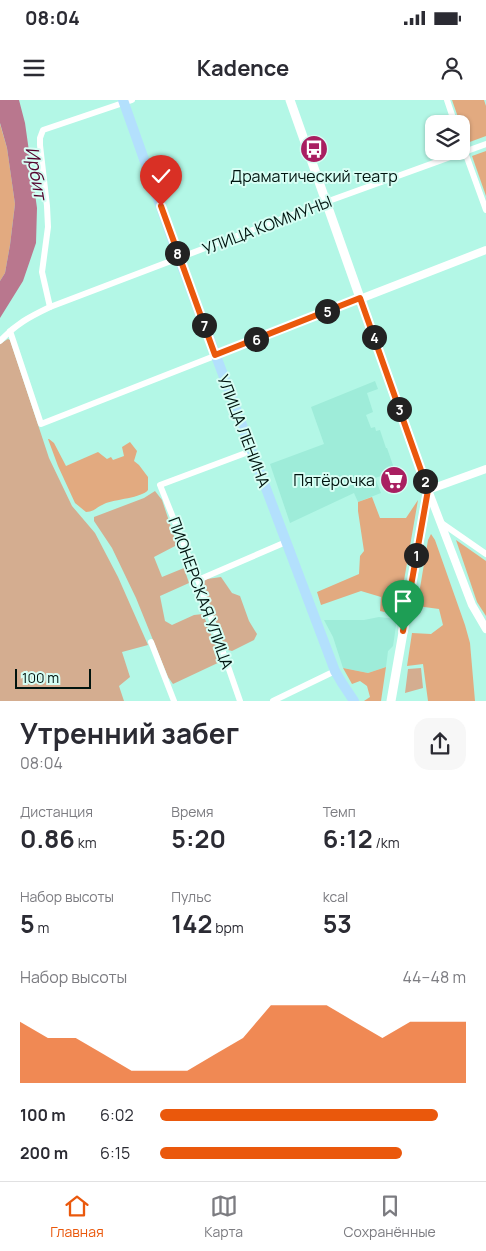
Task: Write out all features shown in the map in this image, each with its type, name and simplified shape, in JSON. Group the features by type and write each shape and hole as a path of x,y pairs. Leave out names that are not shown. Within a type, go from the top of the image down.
{"main road":[{"path":"290,100 428,490 391,701"},
{"name":"УЛИЦА ЛЕНИНА","path":"126,101 179,258 251,451 335,671 354,701"}],"street":[{"path":"447,100 452,115"},
{"path":"50,307 42,272 48,227 40,138 43,130 126,101"},
{"name":"УЛИЦА КОММУНЫ","path":"470,149 486,144"},
{"name":"УЛИЦА КОММУНЫ","path":"0,342 10,331 27,318 50,307 440,160"},
{"path":"468,160 486,210"},
{"path":"10,331 41,424 486,250"},
{"name":"ПИОНЕРСКАЯ УЛИЦА","path":"240,701 198,580 160,485 251,451"},
{"path":"486,469 428,490 472,605 486,629"},
{"path":"440,522 485,551"},
{"path":"198,580 286,542"},
{"path":"151,642 174,701"},
{"path":"273,701 335,671"}],"shaded area":[{"path":"0,100 19,100 25,123 37,208 36,243 23,281 0,318 0,281 5,273 15,204 7,148 0,123"},
{"path":"452,100 484,100 486,106 486,136 470,142 470,115 457,115"},
{"path":"0,124 7,148 15,204 5,273 0,281"},
{"path":"486,151 486,196 472,156"},
{"path":"8,339 10,340 49,458 72,506 95,533 118,577 148,645 122,652 130,677 119,686 124,701 0,701 0,344"},
{"path":"375,381 378,389 367,393 373,412 366,415 371,428 375,427 376,431 380,430 395,471 375,478 381,493 358,502 354,493 290,523 270,464 324,444 311,407"},
{"path":"48,439 54,443 66,466 98,452 107,459 111,457 113,460 124,456 122,447 130,442 137,451 134,461 148,477 148,490 140,495 109,502 86,512 75,503"},
{"path":"155,491 162,500 177,545 154,557 162,577 184,568 189,583 160,596 165,621 172,625 194,615 203,614 222,661 173,684 168,677 136,598 112,548 94,521 94,517 144,498"},
{"path":"372,497 380,518 406,518 418,500 398,615 380,611 381,597 361,591 321,605 317,592 359,574 360,556 364,551 358,502"},
{"path":"431,534 435,540 470,643 475,701 428,701 423,664 407,666 412,633 431,634 443,625 439,609 417,606 428,540"},
{"path":"456,540 486,561 486,616 477,602"},
{"path":"221,577 232,593 240,596 249,621 257,634 254,640 232,651 228,650 221,640 202,587 203,582 207,579"},
{"path":"379,617 397,619 393,646 388,651 386,667 368,673 343,668 333,637 324,620 364,620"},
{"path":"386,667 381,701 364,701 370,697 367,686 360,681 352,684 343,668 368,673"},
{"path":"421,668 423,688 405,693 408,669"}],"place":[{"name":"Драматический театр","path":"314,149"},
{"name":"Пятёрочка","path":"394,480"}],"route":[{"path":"161,206 215,355 360,298 428,490 403,631"}],"water label":[{"name":"Ирбит","path":"36,173"}]}
